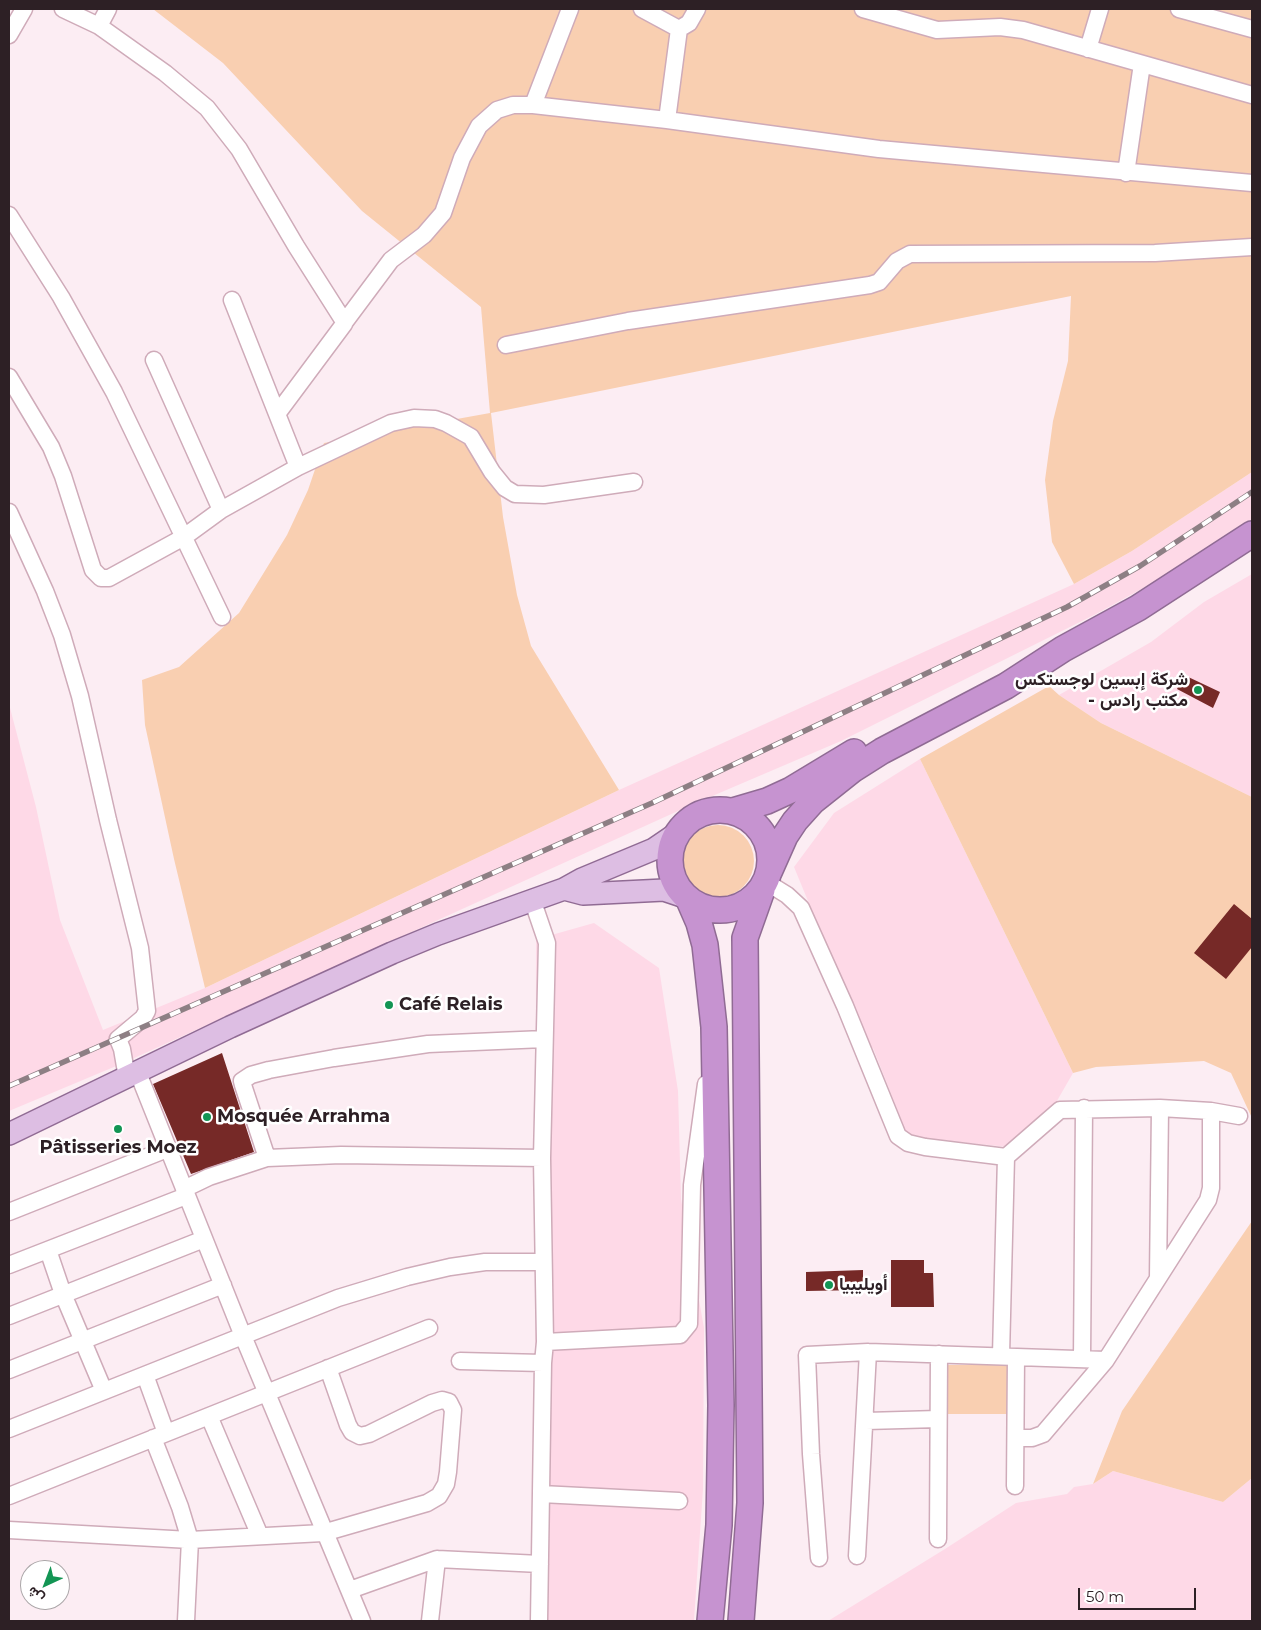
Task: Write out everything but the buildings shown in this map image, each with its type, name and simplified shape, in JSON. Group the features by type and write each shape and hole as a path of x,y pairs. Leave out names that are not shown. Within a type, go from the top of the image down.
{"highway":[{"path":"733,811 767,801 791,790 876,737 999,674 1050,640 1135,597 1252,518"},
{"path":"741,1621 750,1503 745,938 785,836 795,821 813,801 852,770 882,751 1006,686 1063,649 1138,608 1252,534"},
{"path":"687,898 698,906 722,911 744,905 766,881 770,857 763,835 747,818 733,811 722,810 701,813 691,818 676,834 671,847 669,861 671,875 687,898 705,945 714,1027 720,1405 719,1525 710,1621"}],"main road":[{"path":"9,1134 230,1027 392,953 438,934 534,902 582,879 639,856 676,834"},
{"path":"564,889 583,894 664,890 687,898"}],"street":[{"path":"9,35 24,9"},
{"path":"63,9 99,26 166,73 207,108 239,150 344,323"},
{"path":"99,26 108,9"},
{"path":"533,105 570,9"},
{"path":"642,9 679,29"},
{"path":"679,29 689,23 697,9"},
{"path":"863,9 929,29 1000,27 1023,30 1252,95"},
{"path":"1088,49 1100,9"},
{"path":"1179,9 1252,29"},
{"path":"667,120 679,29"},
{"path":"1126,173 1142,64"},
{"path":"277,414 391,260 424,235 443,213 462,158 479,126 497,110 513,105 533,105 667,120 879,149 1252,183"},
{"path":"9,215 61,297 114,392 222,617"},
{"path":"506,345 628,321 870,285 879,282 897,261 910,254 1156,253 1252,247"},
{"path":"232,300 298,467"},
{"path":"154,360 221,510"},
{"path":"9,377 52,447 93,570 101,578 122,573 184,537 221,510 298,467 391,423 414,418 435,419 471,437 496,477 505,488 515,494 544,495 634,482"},
{"path":"9,512 45,591 62,635 80,696 140,948 147,1011 143,1018 118,1039 132,1076 167,1150 362,1621"},
{"path":"766,881 787,895 801,908 845,1006 898,1136 908,1143 925,1147 1006,1157 1060,1110 1084,1108 1160,1108 1211,1111 1239,1116"},
{"path":"534,902 547,943 542,1158 545,1342 543,1363 539,1621"},
{"path":"545,1342 680,1335 689,1324 692,1185 714,1027"},
{"path":"267,1158 242,1081 251,1075 334,1058 428,1044 544,1039"},
{"path":"1082,1359 1084,1108"},
{"path":"1158,1278 1160,1108"},
{"path":"1017,1438 1032,1438 1043,1434 1106,1360 1208,1200 1211,1188 1211,1111"},
{"path":"9,1212 167,1150"},
{"path":"9,1265 185,1193 209,1177 267,1158 341,1155 542,1158"},
{"path":"1006,1157 1009,1356 1017,1438 1015,1486"},
{"path":"9,1316 204,1239"},
{"path":"48,1250 63,1294 104,1391"},
{"path":"9,1429 338,1298 407,1277 450,1267 485,1262 543,1262"},
{"path":"9,1370 223,1285"},
{"path":"9,1496 429,1328"},
{"path":"819,1558 811,1454 807,1355 868,1352 1106,1360"},
{"path":"857,1556 866,1421 868,1352"},
{"path":"938,1538 939,1354"},
{"path":"460,1361 543,1363"},
{"path":"9,1530 190,1540 324,1533 428,1503 439,1496 446,1484 448,1472 453,1410 449,1402 442,1400 432,1403 369,1434 360,1436 352,1432 348,1425 328,1368"},
{"path":"145,1375 190,1540 186,1621"},
{"path":"209,1416 260,1536"},
{"path":"866,1421 938,1419"},
{"path":"541,1494 679,1501"},
{"path":"350,1590 438,1558 540,1564"},
{"path":"430,1621 438,1558"}],"shaded area":[{"path":"153,9 1252,9 1252,472 1132,551 1074,584 1052,542 1045,480 1053,421 1068,361 1071,296 491,413 503,517 517,595 531,646 619,790 205,988 174,859 145,725 142,680 179,667 239,613 287,535 308,490 324,443 490,413 481,307 362,211 223,63"},
{"path":"1252,472 1252,521 1158,580 1096,614 841,741 689,806 121,1064 9,1111 9,704 36,807 60,920 103,1030 205,988 619,790 1074,584 1132,551"},
{"path":"1252,574 1252,797 1101,723 1059,695 1151,642 1204,602"},
{"path":"1049,686 1059,695 1101,723 1252,797 1252,1118 1231,1073 1204,1061 1096,1067 1073,1073 920,759"},
{"path":"920,759 1073,1073 1042,1127 1008,1147 911,1137 906,1132 873,1048 869,1049 794,867 834,813"},
{"path":"718,825 738,831 748,841 754,861 748,881 738,891 718,897 698,891 688,881 682,861 688,841 698,831"},
{"path":"594,923 659,968 678,1091 681,1199 704,1328 703,1489 694,1620 535,1621 536,935 555,934"},
{"path":"1252,1221 1252,1478 1223,1502 1113,1471 1093,1484 1122,1411"},
{"path":"945,1365 1009,1365 1009,1414 946,1414"},
{"path":"1113,1471 1223,1502 1252,1478 1252,1621 828,1621 1016,1503 1067,1494 1074,1487 1093,1484"}],"railway":[{"path":"9,1086 652,803 1067,607 1140,566 1252,492"}],"place":[{"name":"شركة إبسين لوجستكس - مكتب رادس","path":"1198,690"},
{"name":"Café Relais","path":"389,1005"},
{"name":"Mosquée Arrahma","path":"207,1117"},
{"name":"Pâtisseries Moez","path":"118,1129"},
{"name":"أويليبيا","path":"829,1285"}]}
